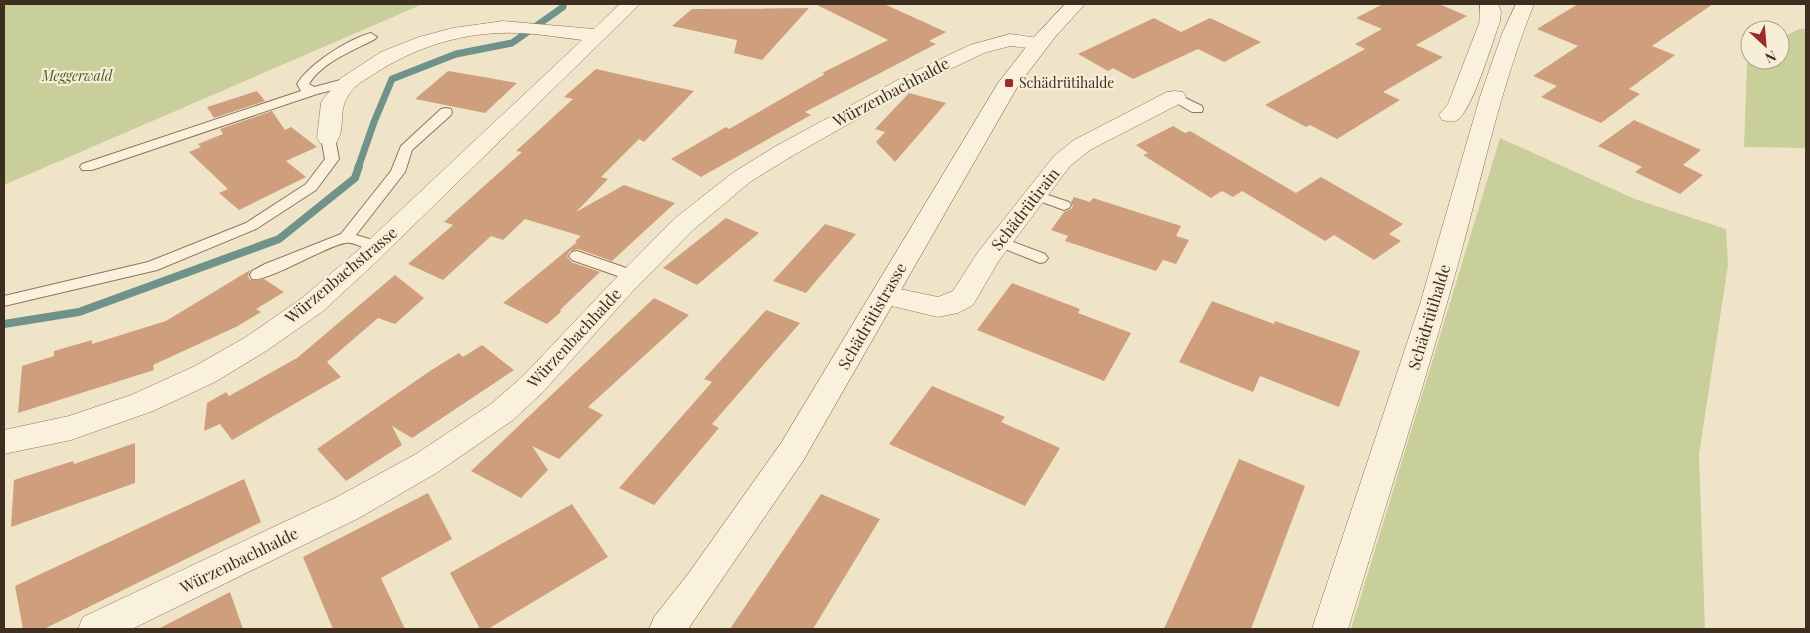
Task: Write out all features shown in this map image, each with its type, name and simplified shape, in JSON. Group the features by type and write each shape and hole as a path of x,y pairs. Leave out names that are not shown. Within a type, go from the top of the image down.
{"street":[{"name":"Würzenbachstrasse","path":"4,442 71,428 142,403 205,374 256,344 312,305 377,247 631,4"},
{"name":"Schädrütistrasse","path":"667,629 705,578 792,452 994,107 1038,44 1076,4"},
{"path":"1450,115 1458,106 1490,21 1489,4"},
{"name":"Schädrütihalde","path":"1330,629 1447,257 1481,131 1514,26 1525,4"},
{"path":"328,138 332,103 348,82 388,56 426,41 460,32 503,27 598,35"},
{"name":"Würzenbachhalde","path":"96,629 347,508 427,463 502,412 533,384 632,276 684,224 742,177 784,151 914,79 976,49 1010,40 1038,44"},
{"name":"Schädrütirain","path":"885,294 928,306 948,306 954,303 968,292 986,258 1062,161 1082,145 1175,98"}],"lane":[{"path":"313,92 305,88 304,84 308,76 334,57 371,38"},
{"path":"87,167 348,82"},
{"path":"1175,98 1197,109"},
{"path":"258,275 346,237 398,172 406,149 446,112"},
{"path":"4,301 152,266 251,226 311,187 332,159 328,138"},
{"path":"1036,195 1064,205"},
{"path":"346,237 377,247"},
{"path":"1000,242 1040,258"},
{"path":"577,256 632,276"}],"green space":[{"name":"Meggerwald","path":"4,4 423,4 4,185"},
{"path":"1799,29 1806,29 1806,148 1744,147 1747,70 1790,70 1790,34"},
{"path":"1500,138 1635,199 1726,229 1728,265 1699,454 1705,629 1351,629"}],"building":[{"path":"815,4 884,4 946,32 929,41 936,44 805,112 811,115 701,177 671,159 726,127 729,129 825,74 822,73 888,40"},
{"path":"1383,4 1439,4 1467,16 1416,45 1443,57 1383,92 1400,100 1337,139 1310,125 1306,127 1265,105 1365,49 1355,44 1382,29 1356,18"},
{"path":"1578,4 1713,4 1652,46 1675,55 1629,89 1640,94 1601,123 1541,97 1557,86 1533,76 1578,46 1537,29"},
{"path":"809,8 762,60 734,53 737,40 672,26 692,9"},
{"path":"1154,18 1181,32 1210,18 1261,42 1224,62 1198,49 1133,79 1113,68 1108,71 1078,54"},
{"path":"596,69 694,91 644,142 639,139 601,177 608,179 576,212 624,185 675,203 612,261 578,249 570,251 567,256 571,262 600,272 547,324 503,303 577,242 575,241 581,236 525,219 503,240 491,236 443,280 408,264 453,225 444,222 522,152 516,151 573,99 564,97"},
{"path":"448,71 517,83 485,113 415,99"},
{"path":"257,91 265,101 214,118 207,107"},
{"path":"909,93 946,103 895,162 876,142 885,132 875,129"},
{"path":"272,111 285,130 291,127 317,147 286,161 306,177 239,210 219,193 228,189 189,152 201,147 198,144 223,134 220,129"},
{"path":"1634,120 1701,150 1683,165 1703,175 1680,194 1635,172 1642,167 1598,146"},
{"path":"1173,126 1185,133 1190,131 1296,193 1321,177 1403,224 1389,234 1401,241 1374,260 1334,235 1325,241 1242,191 1233,197 1222,191 1211,198 1143,155 1148,153 1136,145"},
{"path":"1074,197 1090,202 1093,198 1181,226 1176,236 1189,240 1176,264 1163,260 1156,271 1065,241 1068,236 1051,230 1064,212 1071,209 1073,206 1071,202"},
{"path":"726,218 759,233 697,285 663,268"},
{"path":"825,224 856,234 806,293 773,281"},
{"path":"250,270 248,276 250,280 264,279 284,292 256,309 261,312 238,326 153,365 154,370 18,413 22,366 54,356 54,351 92,340 92,344 166,321"},
{"path":"395,275 424,298 395,324 378,318 327,362 341,377 232,440 220,424 204,431 207,403 226,392 229,396 297,358"},
{"path":"1012,283 1080,309 1078,313 1131,333 1104,381 977,330"},
{"path":"654,298 689,315 588,407 603,415 559,459 532,446 548,470 521,498 471,471"},
{"path":"1212,301 1274,324 1275,321 1360,351 1339,407 1260,376 1253,392 1179,362"},
{"path":"766,310 800,323 712,424 719,428 654,505 619,488 712,382 704,379"},
{"path":"482,345 514,370 412,438 392,426 402,445 346,481 317,449 430,371 459,353 463,357"},
{"path":"932,386 1005,417 1001,422 1060,448 1025,506 889,444"},
{"path":"135,443 135,483 11,527 14,480 73,461 74,464"},
{"path":"1239,459 1305,486 1251,629 1164,629"},
{"path":"244,479 261,522 44,629 23,629 15,586"},
{"path":"428,493 452,539 381,578 405,629 333,629 303,557"},
{"path":"821,494 880,519 813,629 730,629"},
{"path":"572,504 608,557 488,629 480,629 450,573"},
{"path":"230,592 243,629 158,629"}],"waterway":[{"path":"358,168 392,79 456,54 512,43 563,7 563,4"},
{"path":"4,324 79,312 279,239 355,178 359,166"}],"place":[{"name":"Schädrütihalde","path":"1009,83"}]}
